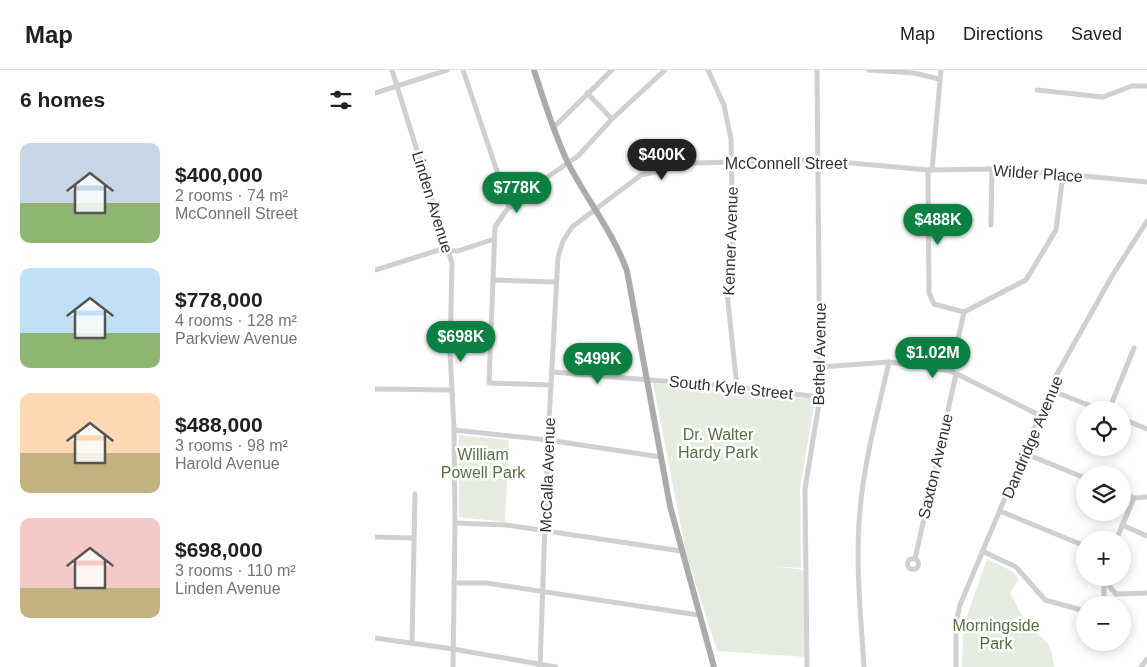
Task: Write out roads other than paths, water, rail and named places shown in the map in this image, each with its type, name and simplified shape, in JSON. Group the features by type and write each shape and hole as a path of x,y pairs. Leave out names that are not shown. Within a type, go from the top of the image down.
{"main road":[{"path":"534,70 553,128 569,164 619,250 627,271 645,378 681,551 714,667"}],"street":[{"name":"Linden Avenue","path":"392,70 449,250 452,267 450,351 454,430 455,523 453,667"},
{"path":"375,93 447,70"},
{"path":"463,70 509,207"},
{"path":"553,128 611,70"},
{"path":"551,385 489,384 494,238 497,222 509,207 536,183 569,164 612,119 665,70"},
{"name":"Kenner Avenue","path":"708,70 725,111 731,139 733,247 727,293 737,386"},
{"name":"Bethel Avenue","path":"807,667 805,489 821,398 817,70"},
{"path":"869,70 915,72 939,79"},
{"path":"941,70 930,170 929,293 934,304 964,312 1026,280 1056,230 1063,174"},
{"path":"1037,90 1103,97 1132,86 1147,86"},
{"path":"587,92 612,119"},
{"name":"McConnell Street","path":"596,208 641,175 696,163 819,160 930,170"},
{"name":"Wilder Place","path":"930,170 992,170 1147,182"},
{"path":"991,225 992,170"},
{"name":"McCalla Avenue","path":"541,666 548,440 559,252 567,233 596,208"},
{"name":"Dandridge Avenue","path":"955,667 956,623 960,604 1025,453 1039,415 1050,390 1112,276 1147,221"},
{"path":"375,270 439,250 458,251 494,238"},
{"path":"494,280 556,282"},
{"name":"Saxton Avenue","path":"915,559 954,372 964,312"},
{"path":"1113,401 1134,348"},
{"path":"820,367 889,362 954,372 1039,415"},
{"path":"865,667 859,559 860,511 869,450 889,362"},
{"name":"South Kyle Street","path":"553,372 737,386 821,398"},
{"path":"375,389 452,390"},
{"path":"1050,390 1078,401"},
{"path":"1131,422 1147,429"},
{"path":"454,430 548,440 661,457"},
{"path":"1025,453 1076,474"},
{"path":"411,643 415,494"},
{"path":"1131,497 1147,497"},
{"path":"1120,531 1134,498"},
{"path":"1000,512 1076,542"},
{"path":"455,523 506,525 681,551"},
{"path":"1122,526 1147,536"},
{"path":"375,537 415,538"},
{"path":"982,551 1013,564 1045,600 1076,609"},
{"path":"454,582 486,583 698,615"},
{"path":"1109,586 1116,594 1147,593"},
{"path":"375,638 556,667"},
{"path":"1141,667 1147,659"}],"park label":[{"name":"Dr. Walter Hardy Park","path":"718,443"},
{"name":"William Powell Park","path":"483,463"},
{"name":"Morningside Park","path":"996,634"}]}
